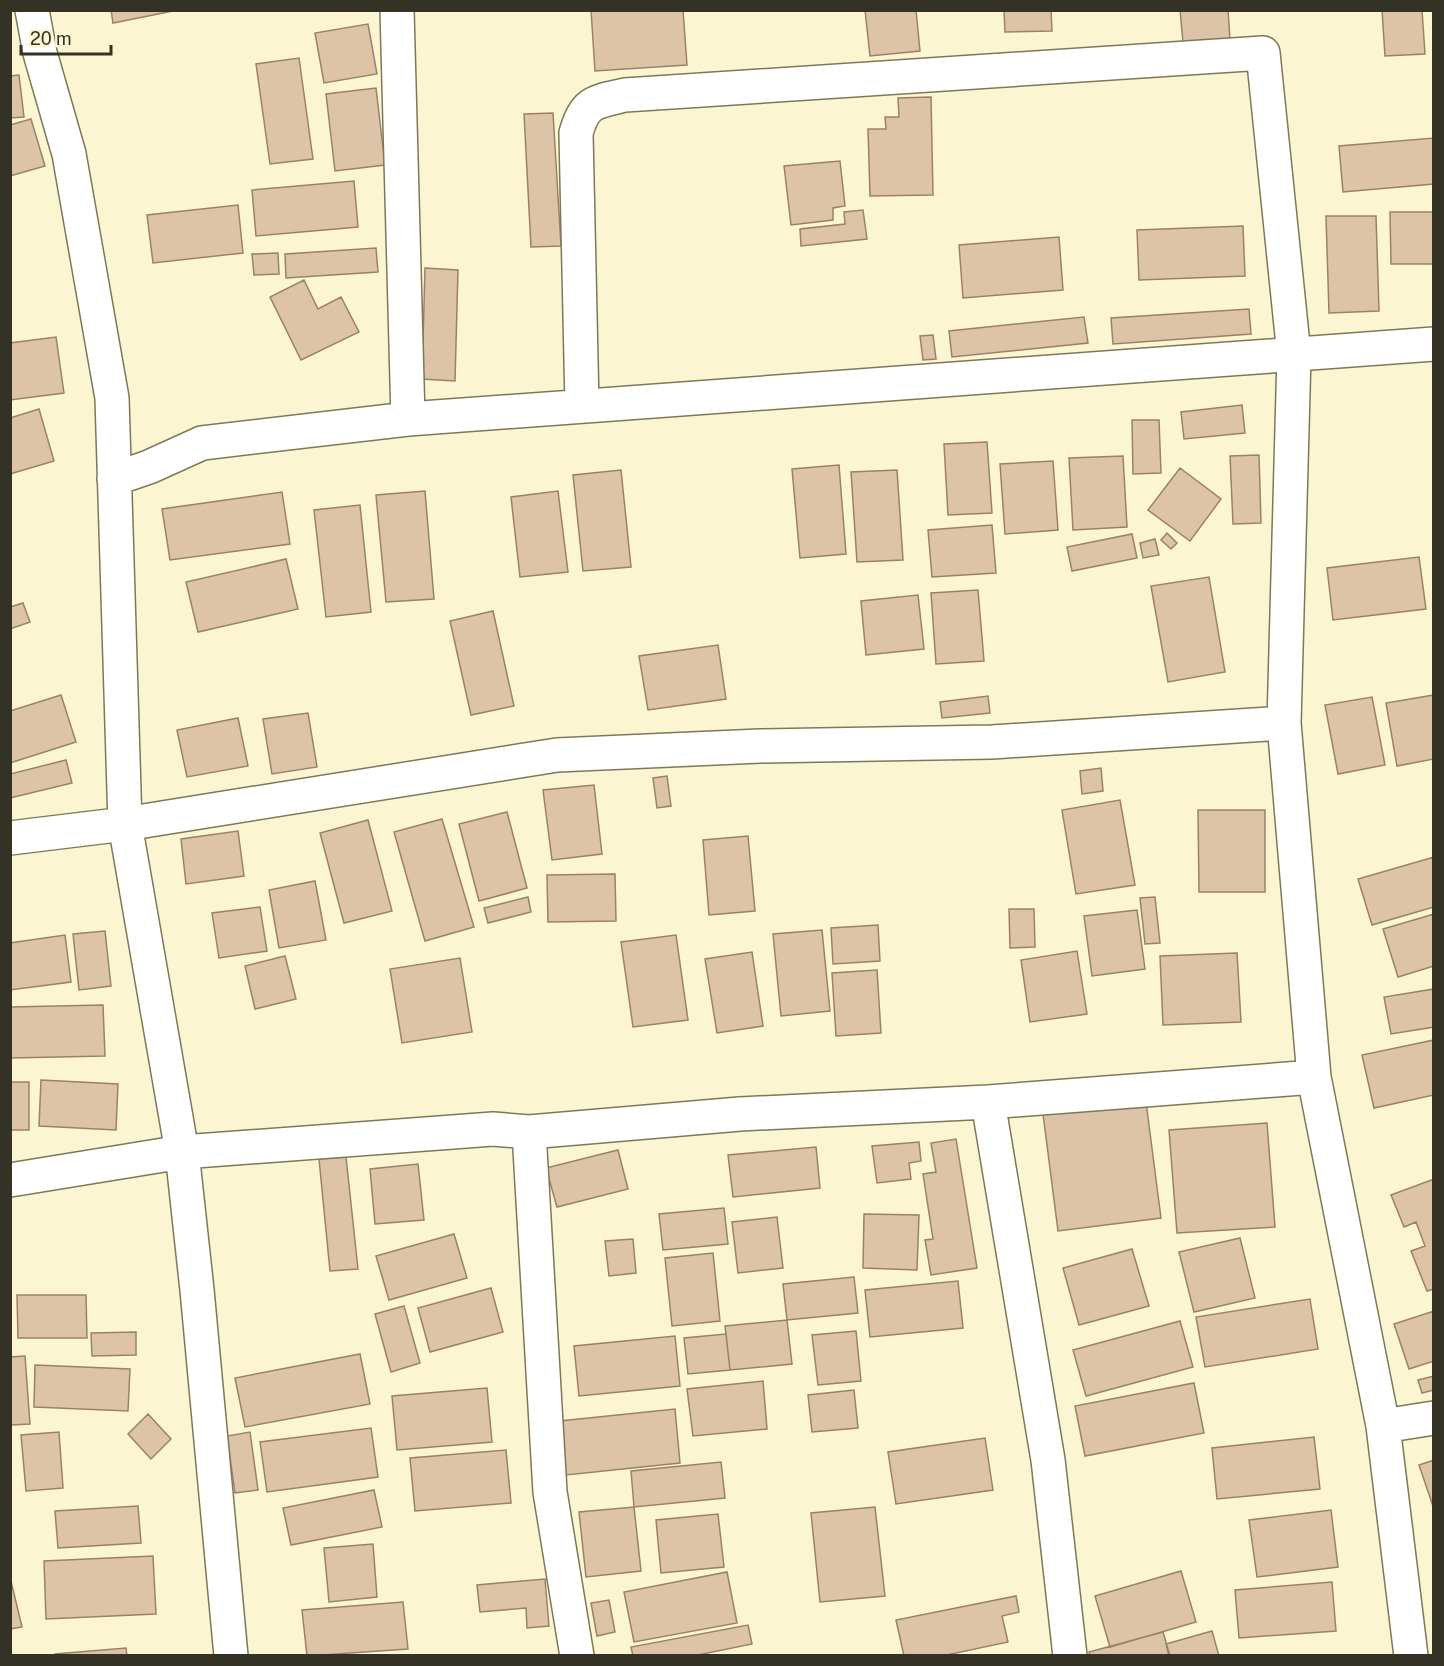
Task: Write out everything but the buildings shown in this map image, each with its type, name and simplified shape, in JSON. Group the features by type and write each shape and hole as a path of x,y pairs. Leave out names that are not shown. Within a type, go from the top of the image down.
{"street":[{"path":"32,10 25,53 69,154 112,398 125,824 182,1152 231,1656"},
{"path":"397,10 408,419"},
{"path":"582,406 576,133 581,115 596,102 636,94 1263,53 1294,355 1284,723 1314,1077 1383,1426 1411,1656"},
{"path":"114,479 149,467 202,443 408,419 1434,344"},
{"path":"10,838 125,824 557,755 760,746 992,742 1284,723"},
{"path":"10,1180 182,1152 493,1129 530,1132 740,1114 988,1102 1314,1077"},
{"path":"988,1102 1048,1460 1070,1656"},
{"path":"530,1132 550,1492 577,1656"},
{"path":"1383,1426 1434,1418"}]}
